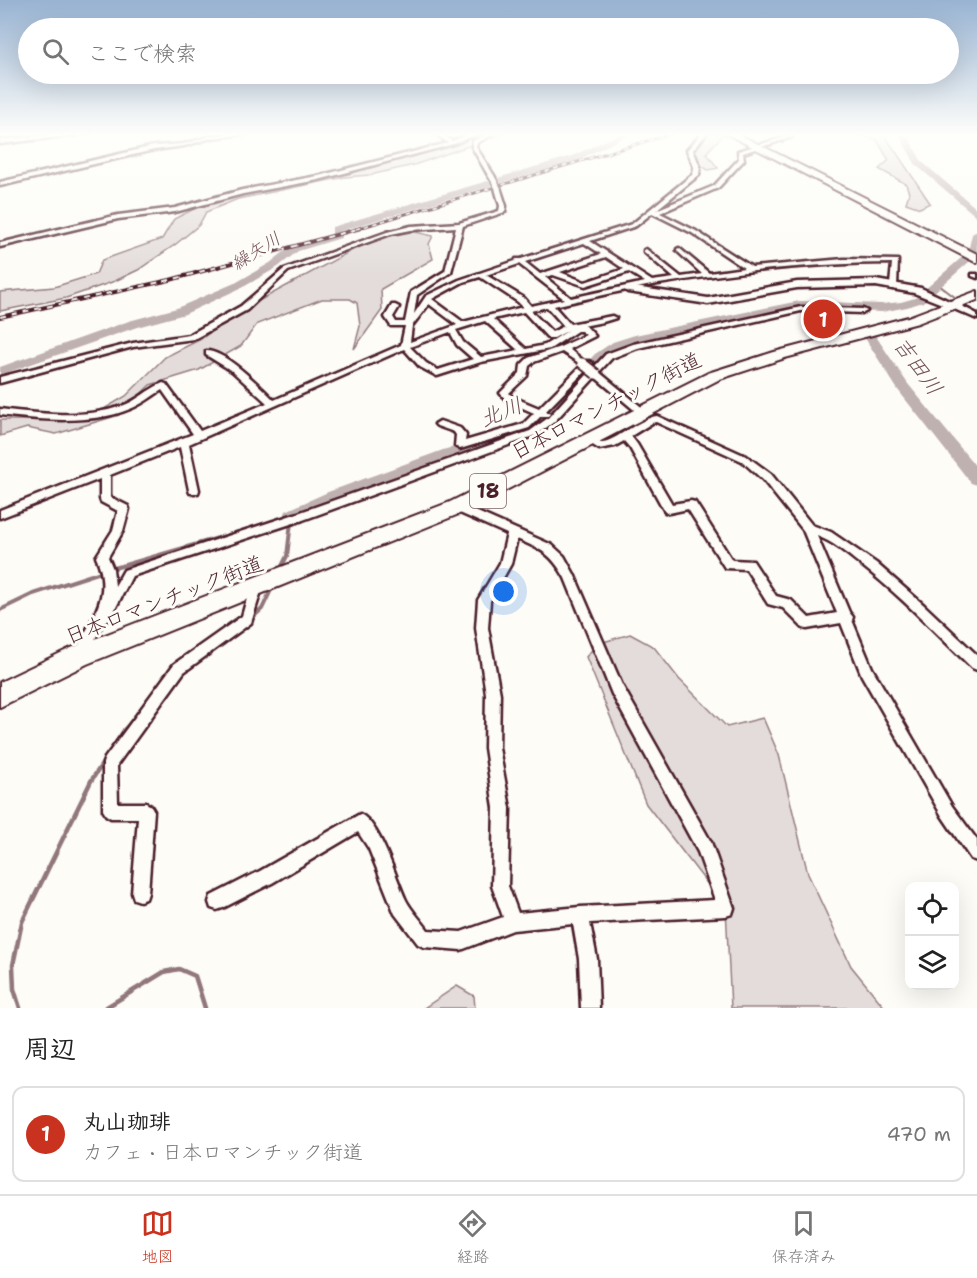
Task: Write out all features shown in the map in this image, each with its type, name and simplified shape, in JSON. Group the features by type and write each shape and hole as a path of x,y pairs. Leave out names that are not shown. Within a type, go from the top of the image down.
{"highway":[{"path":"822,180 971,257"},
{"name":"日本ロマンチック街道","path":"0,695 79,656 457,507 588,439 732,369 916,319 947,302 977,295"}],"street":[{"path":"0,184 17,180"},
{"path":"0,244 118,217 175,210 242,192 307,180"},
{"path":"0,380 133,345 191,337 244,308 286,270 389,233 425,226 460,225 504,210 494,180"},
{"path":"411,324 428,300 461,281 518,260 626,229 654,211 690,180"},
{"path":"654,211 716,187 722,180"},
{"path":"654,211 694,232 751,269"},
{"path":"405,346 411,324 414,294 448,272 460,225"},
{"path":"584,240 651,284"},
{"path":"679,250 708,275"},
{"path":"646,251 680,279"},
{"path":"539,277 608,254"},
{"path":"518,260 569,300"},
{"path":"0,514 184,442 405,346 451,328 487,318 680,279 751,269 844,261 896,261 894,285"},
{"path":"553,272 585,284 630,269"},
{"path":"480,274 521,300 526,309 551,336 575,322 591,324 612,318"},
{"path":"628,289 708,301 797,285 894,285 916,290 977,317"},
{"path":"428,300 462,325"},
{"path":"548,304 567,325"},
{"path":"395,307 389,317 394,324 411,324"},
{"path":"98,620 106,615 128,573 299,517 533,434 554,417 609,356 636,346 801,309 863,311"},
{"path":"487,318 524,351"},
{"path":"451,328 460,343 479,360"},
{"path":"405,346 423,364 437,373 479,360 547,346 575,329 583,328 590,332 591,336 531,360 525,365 524,374 504,393 510,399 554,417"},
{"path":"563,349 586,363 592,376 615,389 642,412"},
{"path":"208,353 226,361 273,404"},
{"path":"440,424 457,430 461,435 460,446 526,426 586,363"},
{"path":"0,412 40,417 124,409 163,386 198,435"},
{"path":"588,439 599,446 612,444 650,420 657,419 745,459 767,477 808,528 847,617 867,672 946,811 977,853"},
{"path":"624,435 634,446 669,509 691,505 729,565 749,564 772,600 787,604 807,624 847,617"},
{"path":"184,442 194,490"},
{"path":"79,656 109,596 108,566 102,557 118,531 124,509 105,499 105,472"},
{"path":"217,902 266,877 360,822 375,844 401,908 424,938 461,941 513,922 580,915 726,908 705,848 617,689 581,601 560,559 548,548 457,507"},
{"path":"808,528 823,531 873,569 977,664"},
{"path":"513,533 505,564 484,600 482,628 492,694 492,748 502,808 500,886 513,922"},
{"path":"140,893 146,811 111,810 110,763 179,668 247,619 256,588"},
{"path":"580,915 588,959 590,1008"}],"shaded area":[{"path":"289,180 330,180 238,199 206,212 199,225 176,244 138,270 115,281 66,298 0,311 0,292 54,287 96,274 102,260 162,239 174,219 226,193"},
{"path":"899,180 915,180 930,203 920,208 906,203 909,193 906,184"},
{"path":"411,231 433,236 429,244 433,259 381,289 382,310 354,349 360,326 357,303 350,299 322,299 257,324 241,346 199,370 150,385 119,415 56,434 27,428 0,436 0,420 54,420 99,412 126,396 165,357 201,339 233,315 371,240"},
{"path":"630,634 654,647 679,679 727,727 763,718 779,755 808,874 851,966 885,1008 731,1008 726,908 646,804 586,657 597,644"},
{"path":"457,986 474,996 475,1008 424,1008"}],"waterway":[{"name":"繰矢川","path":"0,371 133,324 181,311 241,284 274,265 294,249 337,236 335,229 500,180"},
{"name":"北川","path":"938,180 977,214"},
{"name":"北川","path":"292,516 334,496 448,454 516,434 537,424 600,357 617,345 635,339 799,305 882,308 919,300 973,253 977,234"},
{"path":"939,285 977,314"},
{"name":"吉田川","path":"869,335 903,387 977,479"},
{"path":"281,568 287,556 291,522"},
{"name":"北川","path":"111,569 266,524"},
{"name":"北川","path":"0,610 33,594 104,571"},
{"path":"251,619 262,609 272,588"},
{"path":"124,730 144,706"},
{"path":"20,1008 14,989 13,965 22,922 91,781 125,729"},
{"path":"105,1008 164,972 179,969 195,976 205,1008"}],"railway":[{"path":"356,229 518,180"},
{"path":"0,317 170,280 361,228"}],"place":[{"name":"丸山珈琲","path":"823,319"}]}
